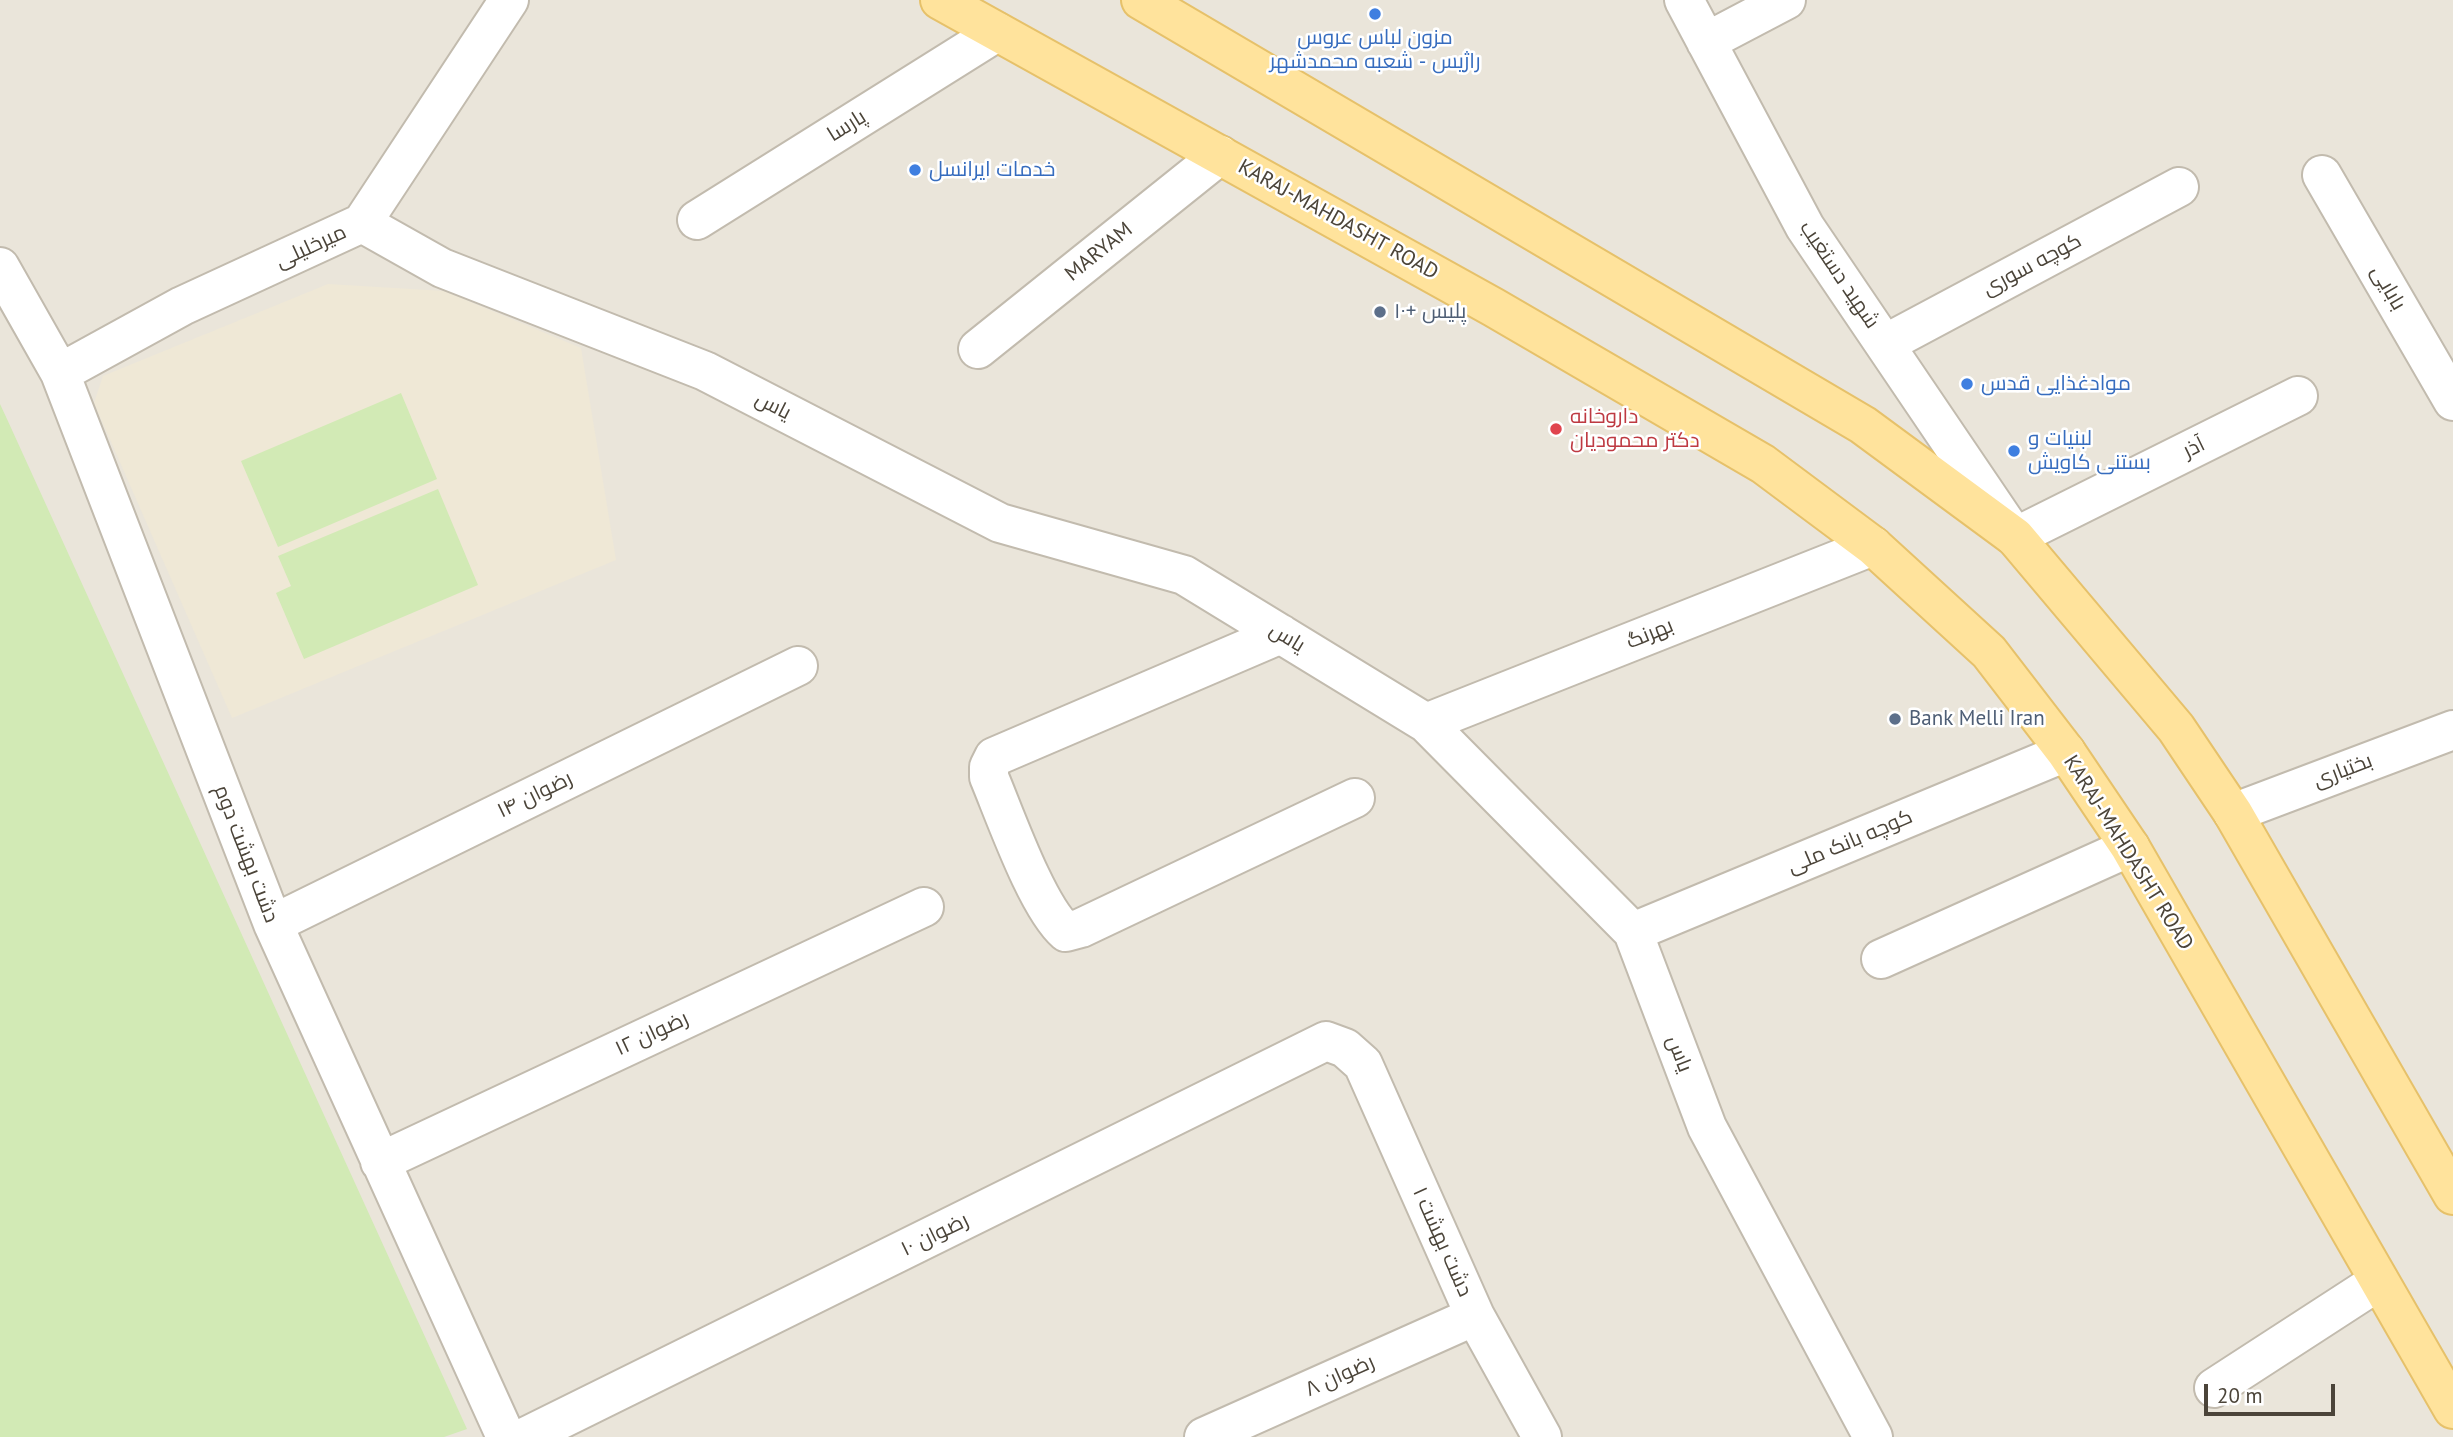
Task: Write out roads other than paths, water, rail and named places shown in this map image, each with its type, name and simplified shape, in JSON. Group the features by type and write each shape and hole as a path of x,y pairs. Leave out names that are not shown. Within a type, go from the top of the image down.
{"main road":[{"name":"KARAJ-MAHDASHT ROAD","path":"940,0 1493,307 1763,464 1873,546 1989,652 2066,751 2130,847 2453,1409"},
{"path":"1142,0 1863,425 2015,537 2176,728 2232,813 2453,1195"}],"street":[{"name":"میرخلیلی","path":"60,373 183,306 362,223 509,0"},
{"name":"شهید دستغیب","path":"1684,0 1805,227 2015,537"},
{"path":"1706,41 1786,0"},
{"name":"پارسا","path":"697,220 997,32"},
{"name":"MARYAM","path":"978,349 1220,155"},
{"name":"بابایی","path":"2322,175 2453,401"},
{"name":"کوچه سوری","path":"1885,344 2179,187"},
{"name":"یاس","path":"362,223 442,268 705,371 1000,523 1184,576 1426,723 1633,932 1707,1127 1873,1437"},
{"name":"دشت بهشت دوم","path":"0,267 60,373 273,924 506,1437"},
{"name":"آذر","path":"2015,537 2298,396"},
{"name":"بهرنگ","path":"1426,723 1873,546"},
{"path":"1281,634 994,757 989,767 989,777 1028,868 1056,923 1066,932 1081,928 1355,798"},
{"name":"رضوان ۱۴","path":"273,924 798,666"},
{"name":"بختیاری","path":"2232,813 2453,730"},
{"name":"کوچه بانک ملی","path":"1633,932 2066,751"},
{"path":"1881,959 2130,847"},
{"name":"رضوان ۱۲","path":"380,1162 924,907"},
{"name":"رضوان ۱۰","path":"525,1437 1326,1041 1345,1048"},
{"name":"دشت بهشت ۱","path":"1345,1048 1363,1064 1475,1316 1542,1437"},
{"path":"2214,1388 2379,1281"},
{"name":"رضوان ۸","path":"1204,1437 1475,1316"}],"place":[{"name":"مزون لباس عروس راژیس - شعبه محمدشهر","path":"1375,14"},
{"name":"خدمات ایرانسل","path":"915,170"},
{"name":"پلیس +۱۰","path":"1380,312"},
{"name":"موادغذایی قدس","path":"1967,384"},
{"name":"داروخانه دکتر محمودیان","path":"1556,429"},
{"name":"لبنیات و بستنی کاویش","path":"2014,451"},
{"name":"Bank Melli Iran","path":"1895,719"}]}
